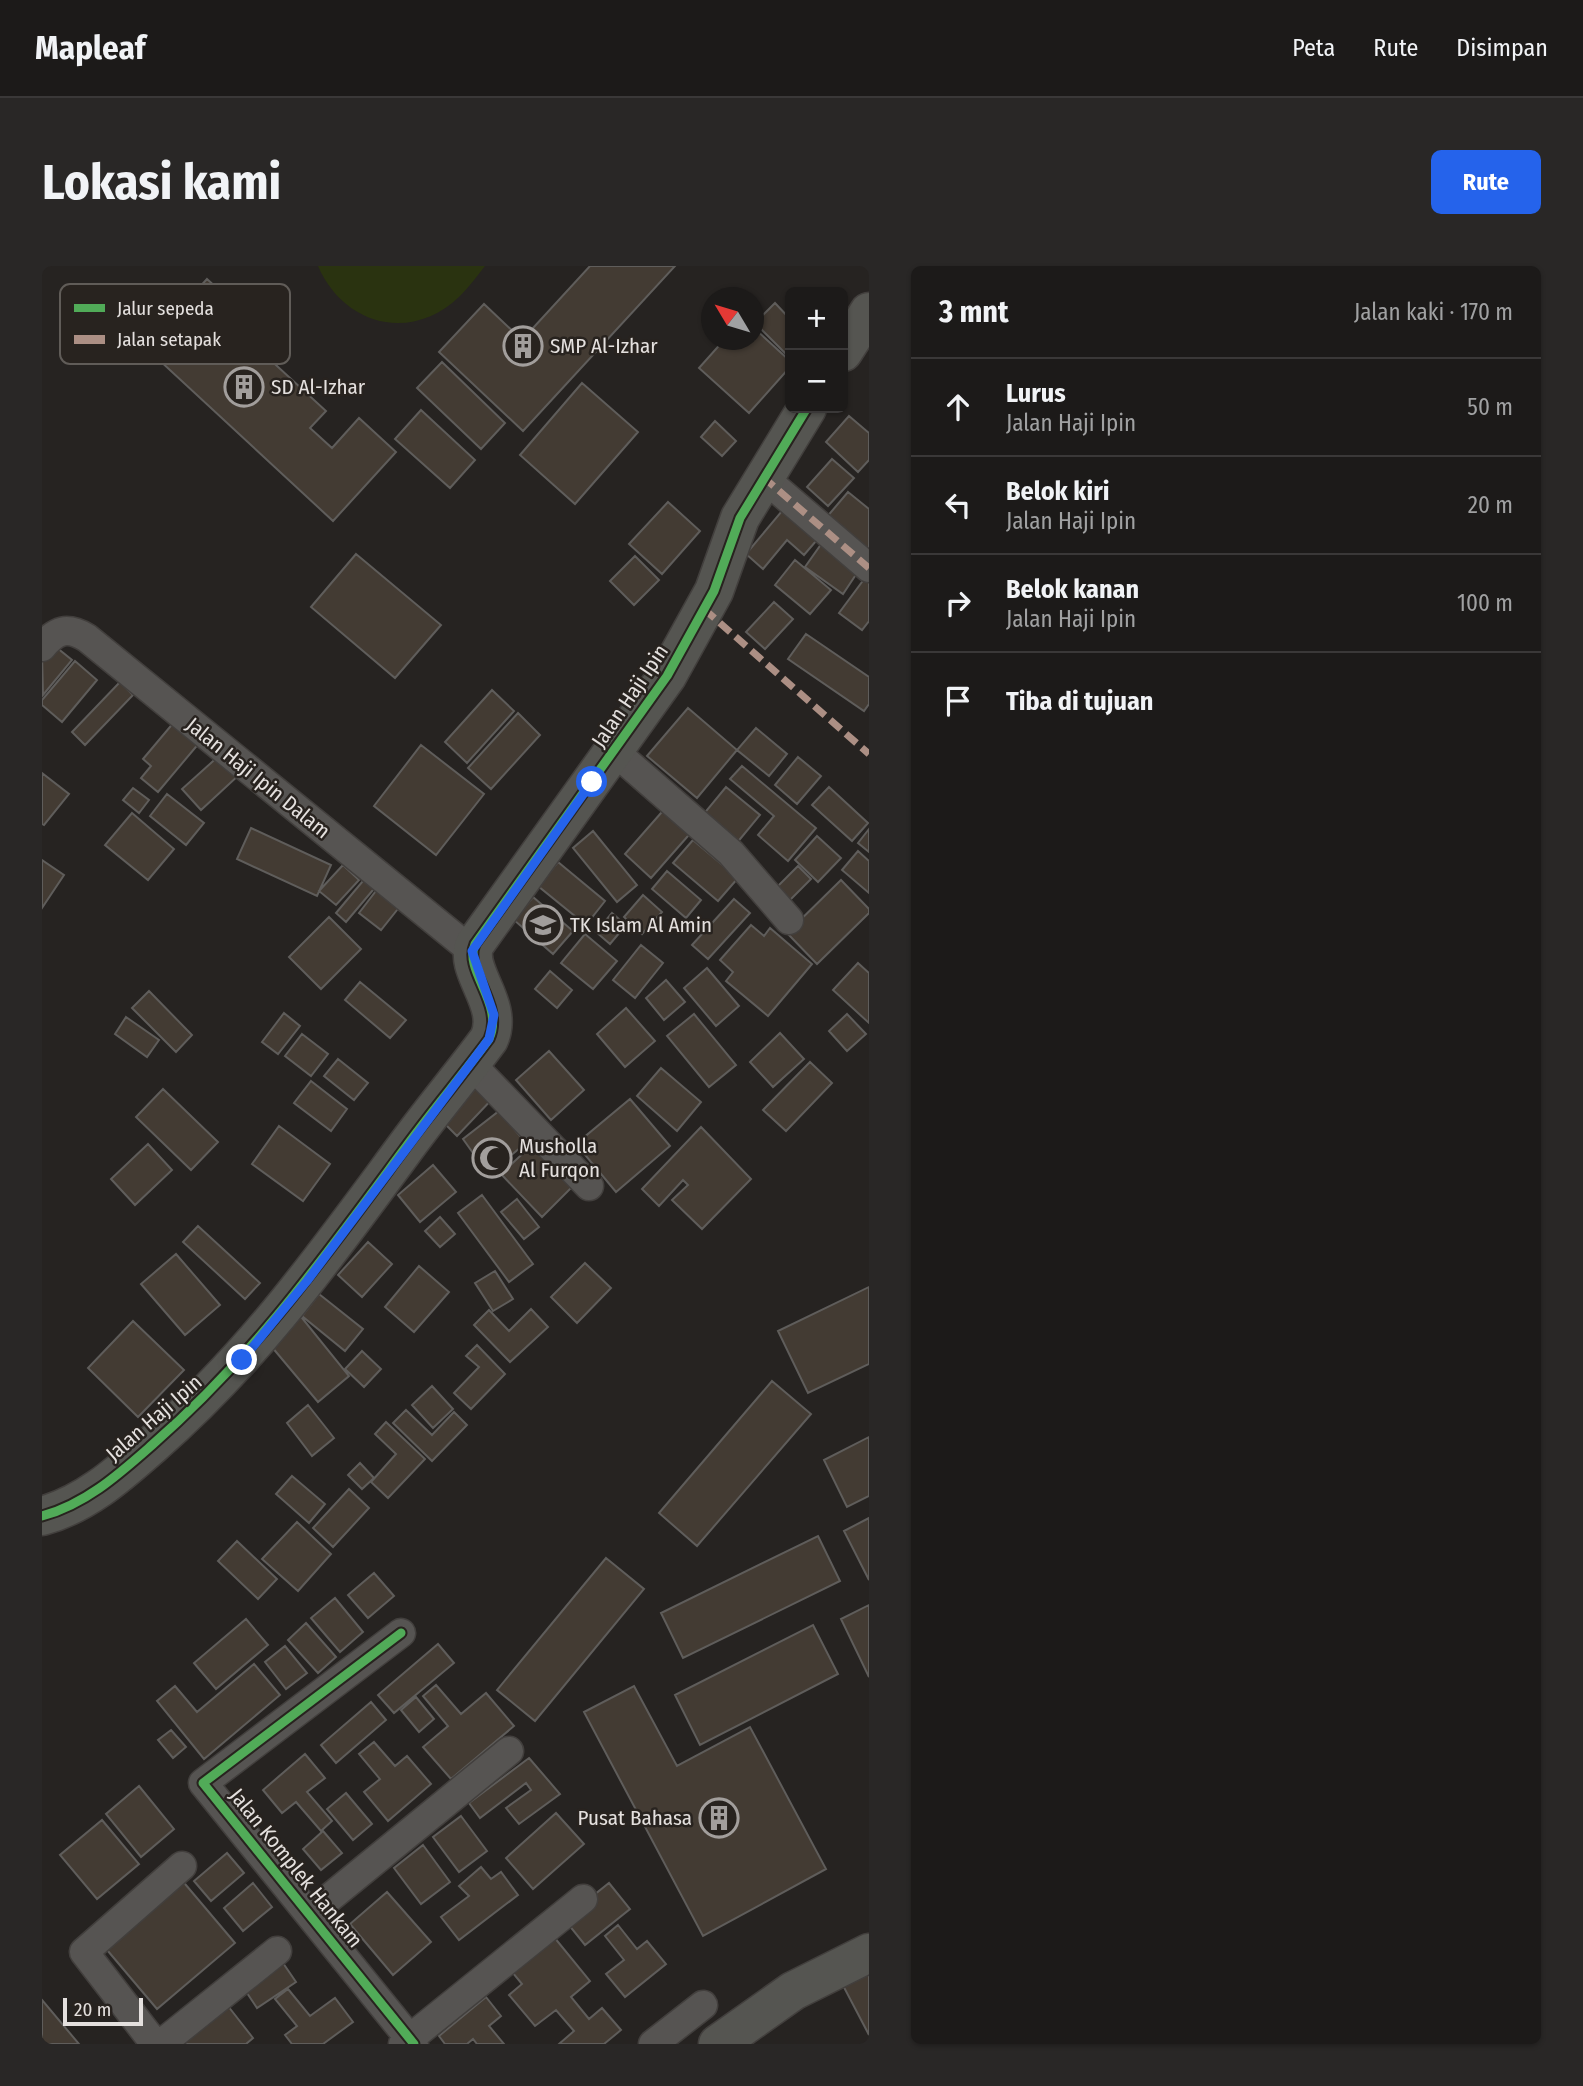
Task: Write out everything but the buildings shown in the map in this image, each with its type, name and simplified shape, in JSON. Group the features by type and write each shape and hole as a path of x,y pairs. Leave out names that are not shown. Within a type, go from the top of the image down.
{"street":[{"path":"844,350 869,312"},
{"name":"Jalan Haji Ipin","path":"42,1516 78,1502 105,1485 174,1426 242,1360 307,1281 489,1039 495,1023 472,951 642,715 695,628 714,591 740,518 804,413"},
{"path":"763,477 869,568"},
{"name":"Jalan Haji Ipin Dalam","path":"42,647 60,630 69,629 87,638 472,951"},
{"path":"614,751 731,853 789,920"},
{"path":"471,1064 589,1186"},
{"name":"Jalan Komplek Hankam","path":"401,1633 204,1783 311,1913 409,2042 583,1899"},
{"name":"Jalan Komplek Hankam","path":"311,1913 509,1751"},
{"path":"155,2044 84,1952 182,1866"},
{"path":"161,2044 277,1951"},
{"path":"718,2044 793,1990 869,1953"},
{"path":"653,2044 703,2005"}],"green space":[{"path":"318,266 485,266 460,296 441,311 421,320 401,323 381,321 344,303"}],"marked path":[{"path":"763,477 869,568"},
{"path":"704,609 869,754"}],"cycle path":[{"path":"42,1516 73,1504 114,1477 188,1412 223,1377 315,1269 489,1039 492,1013 474,965 475,944 667,676 714,591 740,518 804,413"},
{"path":"401,1633 203,1783 414,2044"}],"place":[{"name":"SMP Al-Izhar","path":"523,346"},
{"name":"SD Al-Izhar","path":"244,387"},
{"name":"TK Islam Al Amin","path":"543,925"},
{"name":"Musholla Al Furqon","path":"492,1158"},
{"name":"Pusat Bahasa","path":"719,1818"}],"route":[{"path":"242,1360 307,1281 405,1146 489,1039 495,1023 494,1015 472,951 592,782"}]}
